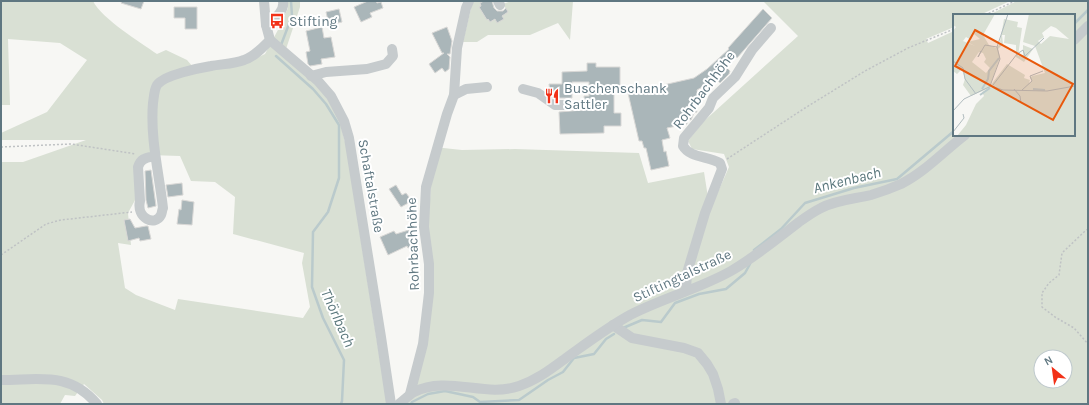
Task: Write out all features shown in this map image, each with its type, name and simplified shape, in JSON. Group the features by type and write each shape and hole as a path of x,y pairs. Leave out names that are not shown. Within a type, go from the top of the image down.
{"street":[{"path":"150,157 139,162 138,167 139,206 143,217 151,220 157,219 161,215 163,208 150,157 154,94 157,85 165,78 210,66 243,61 251,57 270,40 266,26 264,1"},
{"path":"266,26 283,9 283,1"},
{"name":"Rohrbachhöhe","path":"410,394 423,344 429,293 429,264 424,227 426,187 454,95 457,48 465,3"},
{"path":"1075,39 1088,26"},
{"name":"Rohrbachhöhe","path":"720,163 688,153 683,146 684,138 709,108 713,98 735,77 752,50 771,28"},
{"name":"Schaftalstraße","path":"270,40 318,81 332,96 344,121 349,138 383,344 391,404"},
{"path":"311,76 326,72 367,70 386,64 393,56 392,49"},
{"path":"454,95 466,90 487,87"},
{"path":"523,89 538,93 555,105 566,104"},
{"name":"Stiftingtalstraße","path":"399,404 410,394 428,387 458,386 485,390 499,390 519,387 553,368 613,325 648,306 686,290 703,285 733,270 821,208 872,194 901,184 930,165 964,136"},
{"path":"686,290 687,274 705,213 722,169 720,163"},
{"path":"613,325 632,338 684,348 698,353 713,374 721,404"},
{"path":"1,380 56,379 67,382 79,388 88,394 97,404"}],"path":[{"path":"987,14 1015,1"},
{"path":"720,163 865,71 908,48 953,30"},
{"path":"1,147 71,144 150,157"},
{"path":"1,255 46,224 61,220 140,210"},
{"path":"1088,229 1062,253 1059,275 1049,283 1042,293 1042,307 1055,317 1074,328 1088,344"}],"shaded area":[{"path":"1,1 93,1 104,15 113,23 157,54 166,50 187,60 193,67 244,64 265,54 288,8 287,1 300,1 300,7 286,49 326,94 338,114 346,146 387,404 104,404 102,400 84,384 75,396 65,395 60,404 1,404 1,162 23,162 86,140 1,140 1,133 47,112 87,60 60,43 8,39 10,105 1,105","holes":["149,155 180,156 191,181 215,182 235,197 233,234 304,253 302,263 310,307 303,318 178,299 175,310 136,295 125,288 118,243 131,245 128,213 140,191 139,169"]},
{"path":"463,1 484,1 480,3 481,6 479,7 487,20 488,19 490,22 495,19 504,19 502,16 508,12 503,4 511,1 573,1 570,40 558,23 530,35 488,35 477,42 463,42 471,8"},
{"path":"763,1 1010,1 982,14 953,14 953,27 926,39 928,43 953,31 953,136 1075,136 1075,14 991,14 1017,1 1088,1 1088,404 404,404 417,355 426,293 425,265 434,147 462,150 515,149 639,153 648,183 704,172 710,210 729,167 724,154 692,149 688,141 703,122 798,36"}],"building":[{"path":"122,1 144,1 141,9 121,3"},
{"path":"368,1 376,1 377,3 381,2 383,8 370,13 372,17 361,22 354,7"},
{"path":"484,1 492,1 494,8 497,11 503,11 506,8 508,12 502,16 504,19 497,23 495,19 490,22 488,19 487,20 479,7 481,6 480,3"},
{"path":"174,7 197,7 197,29 185,29 185,18 174,18"},
{"path":"339,9 342,22 329,25 326,12"},
{"path":"763,9 772,18 737,58 736,57 726,67 730,71 729,74 720,83 716,79 697,90 698,96 693,97 697,112 694,113 691,120 687,119 687,124 667,128 670,138 662,140 669,166 651,170 646,148 644,148 642,141 639,141 628,93 694,78 707,69 729,49 728,48"},
{"path":"322,27 324,38 331,37 335,57 321,59 322,64 310,66 308,64 306,52 310,51 306,31"},
{"path":"447,27 452,41 450,54 447,54 450,57 449,69 445,72 442,68 435,73 429,64 444,53 442,53 432,33"},
{"path":"587,63 596,63 596,67 620,67 620,86 614,86 614,113 621,113 621,126 604,126 604,133 560,134 559,112 583,110 583,107 585,107 584,96 589,96 589,82 572,82 572,98 556,98 550,93 549,84 562,84 562,72 587,71"},
{"path":"151,170 156,206 148,208 146,200 145,171"},
{"path":"182,183 183,195 168,197 166,185"},
{"path":"396,185 402,195 406,193 412,201 401,207 389,189"},
{"path":"182,200 194,202 192,225 177,224"},
{"path":"130,219 135,228 148,226 151,239 140,241 139,238 128,241 124,220"},
{"path":"412,229 417,246 408,248 407,246 388,255 380,237 394,231 396,234"}],"waterway":[{"name":"Thörlbach","path":"281,45 292,16 291,1"},
{"name":"Ankenbach","path":"1075,23 1088,10"},
{"name":"Thörlbach","path":"276,56 313,89 326,104 339,125 339,178 328,212 313,232 312,287 323,318 344,360 341,404"},
{"name":"Ankenbach","path":"754,250 781,229 805,203 854,188 897,179 953,132"},
{"name":"Ankenbach","path":"623,328 642,320 661,322 675,303 699,294 726,289 745,273 750,264"},
{"name":"Ankenbach","path":"411,404 412,402 428,394 445,391 473,397 480,402 519,400 548,380 563,372 574,358 594,354 606,339 614,334"}],"place":[{"name":"Stifting","path":"277,21"},
{"name":"Buschenschank Sattler","path":"552,96"}]}
